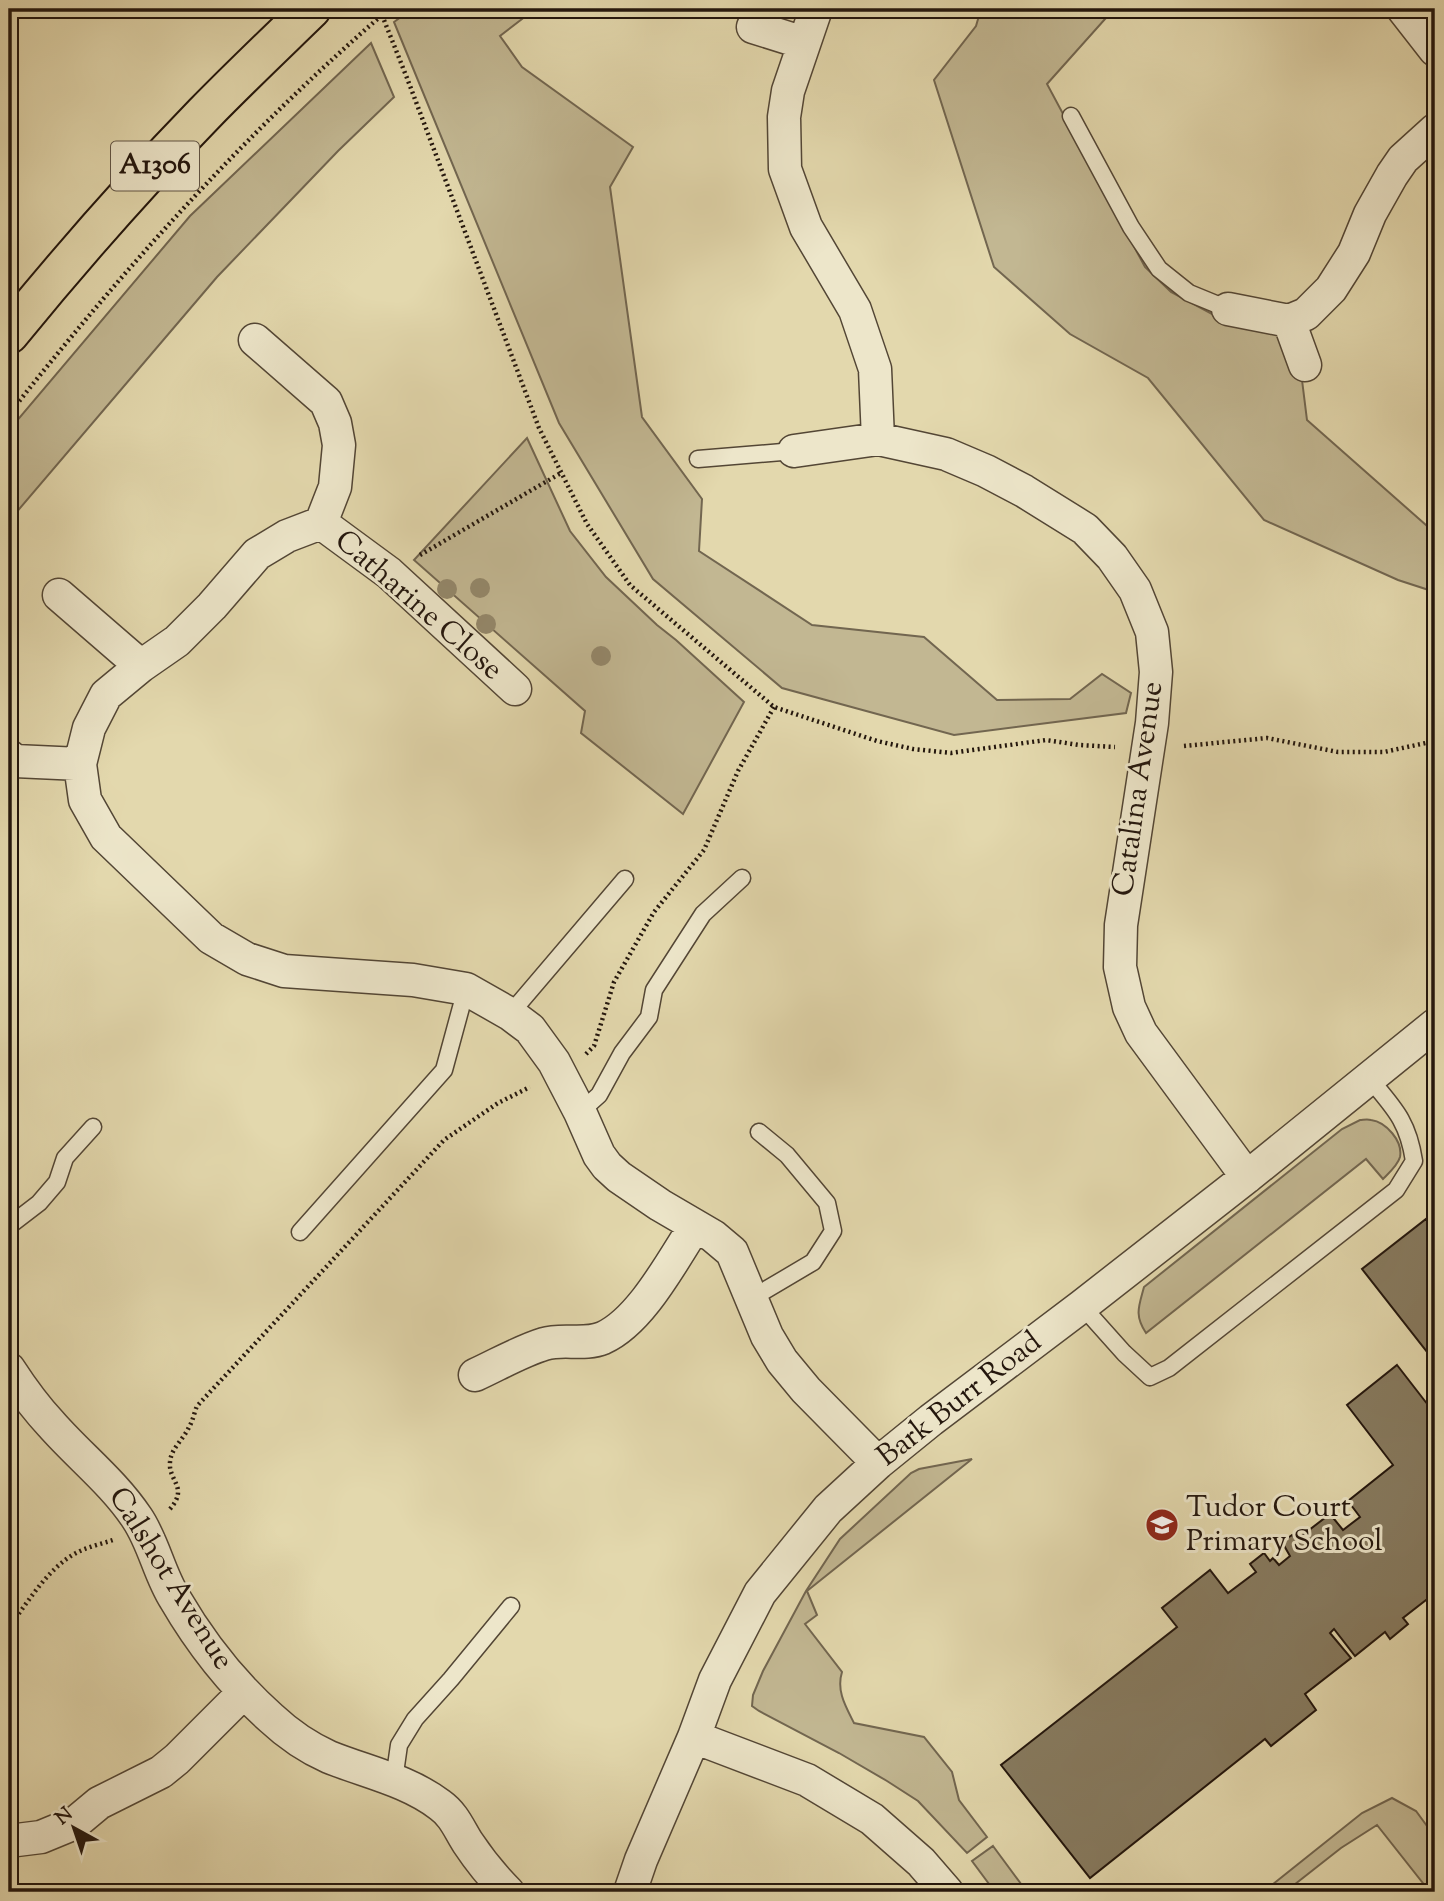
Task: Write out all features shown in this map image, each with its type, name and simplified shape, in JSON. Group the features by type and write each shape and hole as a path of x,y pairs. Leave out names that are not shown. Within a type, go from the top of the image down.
{"main road":[{"name":"A1306","path":"9,334 156,164 311,9"}],"street":[{"path":"816,9 788,91 784,117 785,169 806,227 855,310 875,369 878,439"},
{"path":"1403,9 1435,50"},
{"path":"752,27 804,43"},
{"path":"1228,309 1289,321 1306,314 1331,289 1354,253 1370,214 1391,175 1403,159 1435,130"},
{"path":"1289,321 1305,365"},
{"name":"Catharine Close","path":"256,340 327,401 339,445 335,487 321,523 287,536 257,554 177,641 106,695 89,728 80,764 85,800 106,837 211,938 247,958 284,971 413,980 466,989 510,1014 530,1029 554,1062 599,1155 613,1172 660,1205 713,1236 732,1252 768,1336 782,1361 806,1391 878,1463"},
{"name":"Catalina Avenue","path":"793,451 878,439 946,454 1024,491 1085,529 1112,557 1135,590 1152,632 1156,673 1153,716 1121,925 1120,967 1129,1007 1141,1033 1247,1177"},
{"name":"Catharine Close","path":"321,523 389,573 515,690"},
{"path":"59,595 141,666"},
{"path":"9,756 15,761 80,764"},
{"name":"Bark Burr Road","path":"630,1892 715,1680 760,1593 828,1509 878,1463 931,1420 1247,1177 1435,1024"},
{"path":"475,1375 545,1343 582,1343 602,1338 622,1326 638,1311 695,1226"},
{"name":"Calshot Avenue","path":"9,1370 30,1400 105,1478 132,1512 148,1536 174,1598 212,1653 244,1692 274,1721 326,1756 394,1780 443,1806 455,1820 468,1844 508,1892"},
{"path":"9,1841 41,1837 75,1823 99,1803 161,1772 244,1692"},
{"path":"694,1737 807,1780 872,1819 921,1862 947,1892"}],"lane":[{"path":"1071,116 1131,227 1159,269 1189,293 1228,309"},
{"name":"Catalina Avenue","path":"698,458 793,451"},
{"path":"580,1112 599,1095 622,1053 649,1017 654,990 703,914 742,878"},
{"path":"510,1014 625,879"},
{"path":"300,1232 444,1070 466,989"},
{"path":"1082,1306 1124,1353 1150,1377 1170,1368 1396,1190 1414,1161 1411,1142 1402,1119 1369,1078"},
{"path":"9,1226 39,1203 57,1182 65,1158 93,1127"},
{"path":"752,1298 813,1262 833,1231 827,1203 787,1155 759,1132"},
{"path":"394,1780 399,1745 415,1719 511,1606"}],"path":[{"path":"9,414 44,369 198,191 320,68 389,9"},
{"path":"382,15 538,429 587,524 630,585 774,707 877,741 913,749 951,752 1046,740 1120,747"},
{"path":"389,573 561,473"},
{"path":"584,1056 594,1046 614,982 654,912 704,850 738,771 774,707"},
{"path":"1174,746 1267,738 1338,752 1384,752 1435,741"},
{"path":"169,1510 178,1492 170,1461 175,1447 189,1429 197,1406 444,1140 498,1103 539,1082"},
{"path":"9,1627 45,1579 63,1562 79,1552 123,1537"}],"shaded area":[{"path":"412,9 535,9 500,36 522,67 633,147 610,187 642,417 702,499 699,551 812,625 924,637 997,700 1070,699 1102,674 1131,693 1126,713 954,735 782,688 653,579 559,423 394,22"},
{"path":"981,9 1114,9 1047,84 1145,267 1171,292 1214,315 1279,334 1301,372 1307,420 1435,533 1435,592 1398,580 1264,520 1148,378 1070,334 994,267 934,80 976,26"},
{"path":"371,43 394,97 217,277 9,521 9,430 190,216"},
{"path":"527,438 570,531 606,577 744,702 683,814 581,733 585,711 414,560"},
{"path":"1360,1120 1382,1124 1388,1128 1399,1145 1400,1157 1383,1179 1366,1159 1146,1333 1139,1316 1144,1287 1342,1129"},
{"path":"972,1459 807,1591 817,1615 805,1624 842,1672 841,1692 854,1723 924,1737 952,1772 959,1800 987,1837 967,1853 918,1801 839,1753 752,1706 753,1695 763,1671 806,1591 840,1539 911,1473 919,1469"},
{"path":"1392,1798 1416,1811 1435,1837 1435,1892 1430,1892 1377,1825 1341,1848 1285,1892 1263,1892 1362,1813"},
{"path":"993,1846 1027,1892 995,1892 972,1861"}],"building":[{"path":"1426,1219 1435,1230 1435,1362 1362,1269"},
{"path":"1397,1365 1435,1414 1435,1593 1403,1618 1408,1624 1390,1639 1385,1632 1355,1656 1334,1629 1330,1633 1351,1658 1305,1694 1316,1710 1271,1746 1265,1739 1090,1878 1001,1765 1177,1627 1162,1608 1210,1570 1228,1593 1256,1572 1250,1564 1264,1553 1270,1561 1273,1558 1279,1565 1290,1556 1282,1542 1292,1535 1296,1540 1330,1514 1343,1530 1360,1517 1348,1501 1393,1465 1347,1405"}],"place":[{"name":"Tudor Court Primary School","path":"1162,1525"}]}
